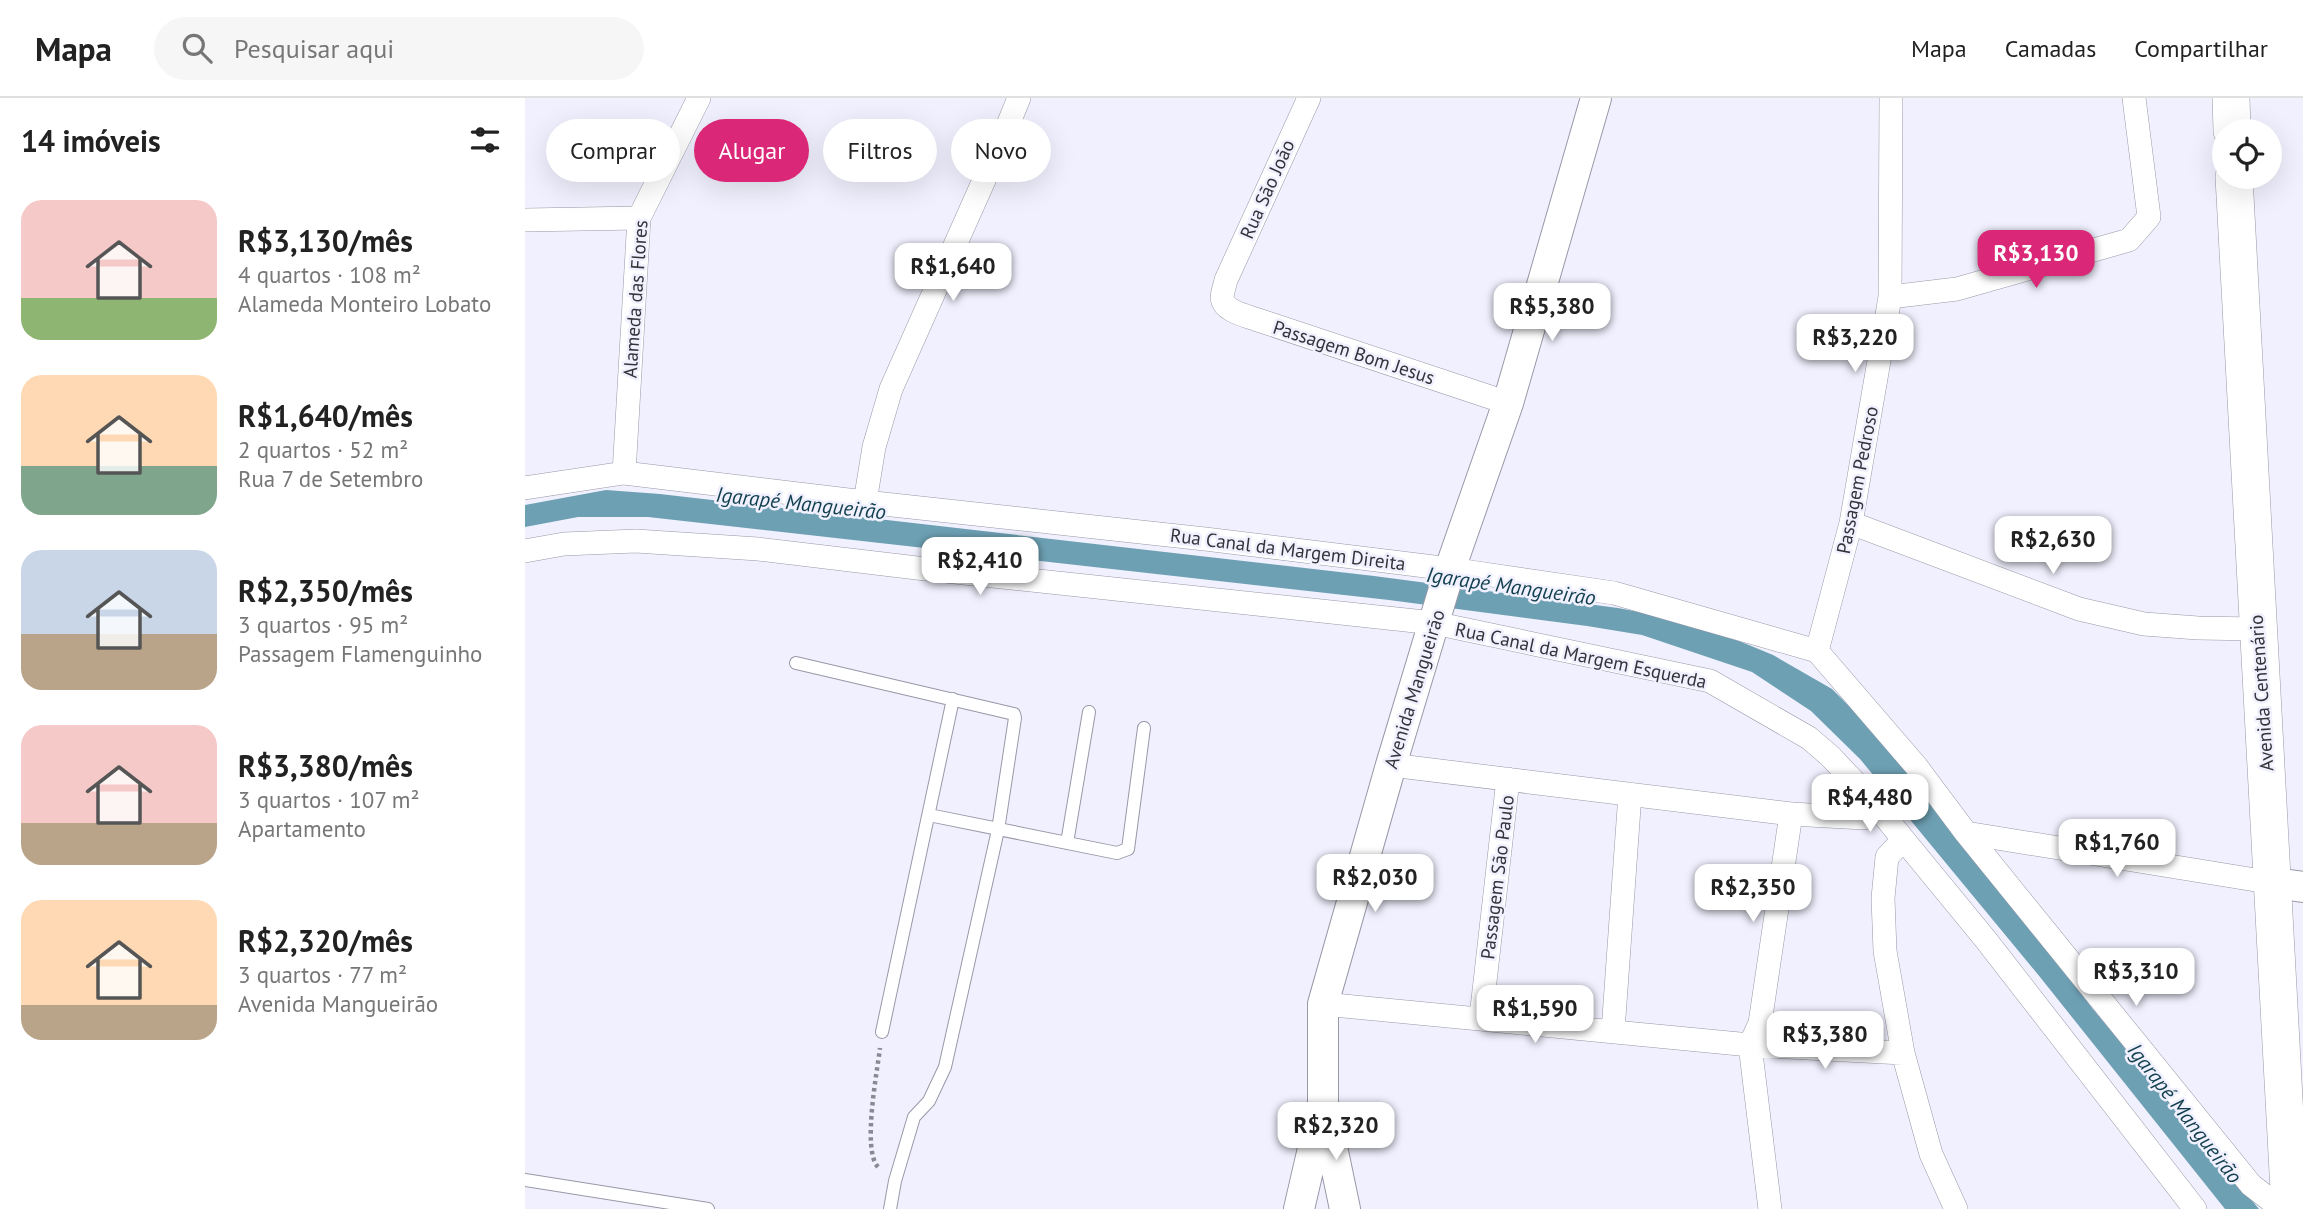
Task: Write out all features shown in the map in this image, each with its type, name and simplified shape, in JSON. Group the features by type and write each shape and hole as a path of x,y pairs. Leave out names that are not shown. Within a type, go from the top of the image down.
{"main road":[{"path":"2231,98 2232,119"},
{"name":"Avenida Centenário","path":"2236,189 2257,629 2288,885 2290,1208"}],"street":[{"name":"Alameda das Flores","path":"624,473 639,218 699,98"},
{"path":"865,502 874,447 891,389 1019,98"},
{"name":"Rua São João","path":"1226,280 1309,98"},
{"name":"Avenida Mangueirão","path":"1345,1209 1323,1104 1323,1004 1450,569 1508,403 1596,98"},
{"name":"Passagem Pedroso","path":"1817,651 1851,523 1890,297 1891,98"},
{"path":"1890,297 1957,289 2129,240 2149,218 2134,98"},
{"path":"525,220 639,218"},
{"name":"Passagem Bom Jesus","path":"1226,280 1222,298 1235,312 1508,403"},
{"name":"Rua Canal da Margem Direita","path":"525,488 624,473 1450,569 1614,593 1817,651"},
{"path":"1851,523 2079,609 2144,624 2257,629"},
{"name":"Rua Canal da Margem Esquerda","path":"525,551 564,544 636,541 758,549 1434,623 1710,681 1809,738 1867,795 1986,940 2195,1209"},
{"path":"1817,651 1886,729 1966,833 2251,1185 2269,1199 2290,1208"},
{"path":"1391,765 1791,814 1864,818 1867,795"},
{"name":"Passagem São Paulo","path":"1481,1017 1508,779"},
{"path":"1613,1031 1630,794"},
{"path":"1770,1209 1750,1045 1760,1023 1791,814"},
{"path":"1966,833 2288,885"},
{"path":"1903,839 1887,857 1883,898 1885,951 1903,1053 1931,1154 1956,1209"},
{"path":"1323,1004 1481,1017 1750,1045 1903,1053"},
{"path":"1299,1209 1323,1104"}],"lane":[{"path":"796,663 1014,714 998,830 945,1067 929,1101 914,1117 895,1181 890,1209"},
{"path":"882,1032 953,699"},
{"path":"1067,843 1089,712"},
{"path":"929,815 1117,853 1128,849 1144,728"},
{"path":"525,1180 708,1209"}],"path":[{"path":"882,1032 870,1125 871,1151 875,1163 895,1181"}],"water":[{"path":"606,490 1374,576 1618,608 1693,622 1773,655 1832,689 1881,738 2093,1009 2259,1209 2225,1209 2040,977 1860,759 1811,711 1752,672 1642,635 1389,600 648,517 578,517 525,527 525,505"}],"water label":[{"name":"Igarapé Mangueirão","path":"801,503"},
{"name":"Igarapé Mangueirão","path":"1511,586"},
{"name":"Igarapé Mangueirão","path":"2185,1113"}]}
